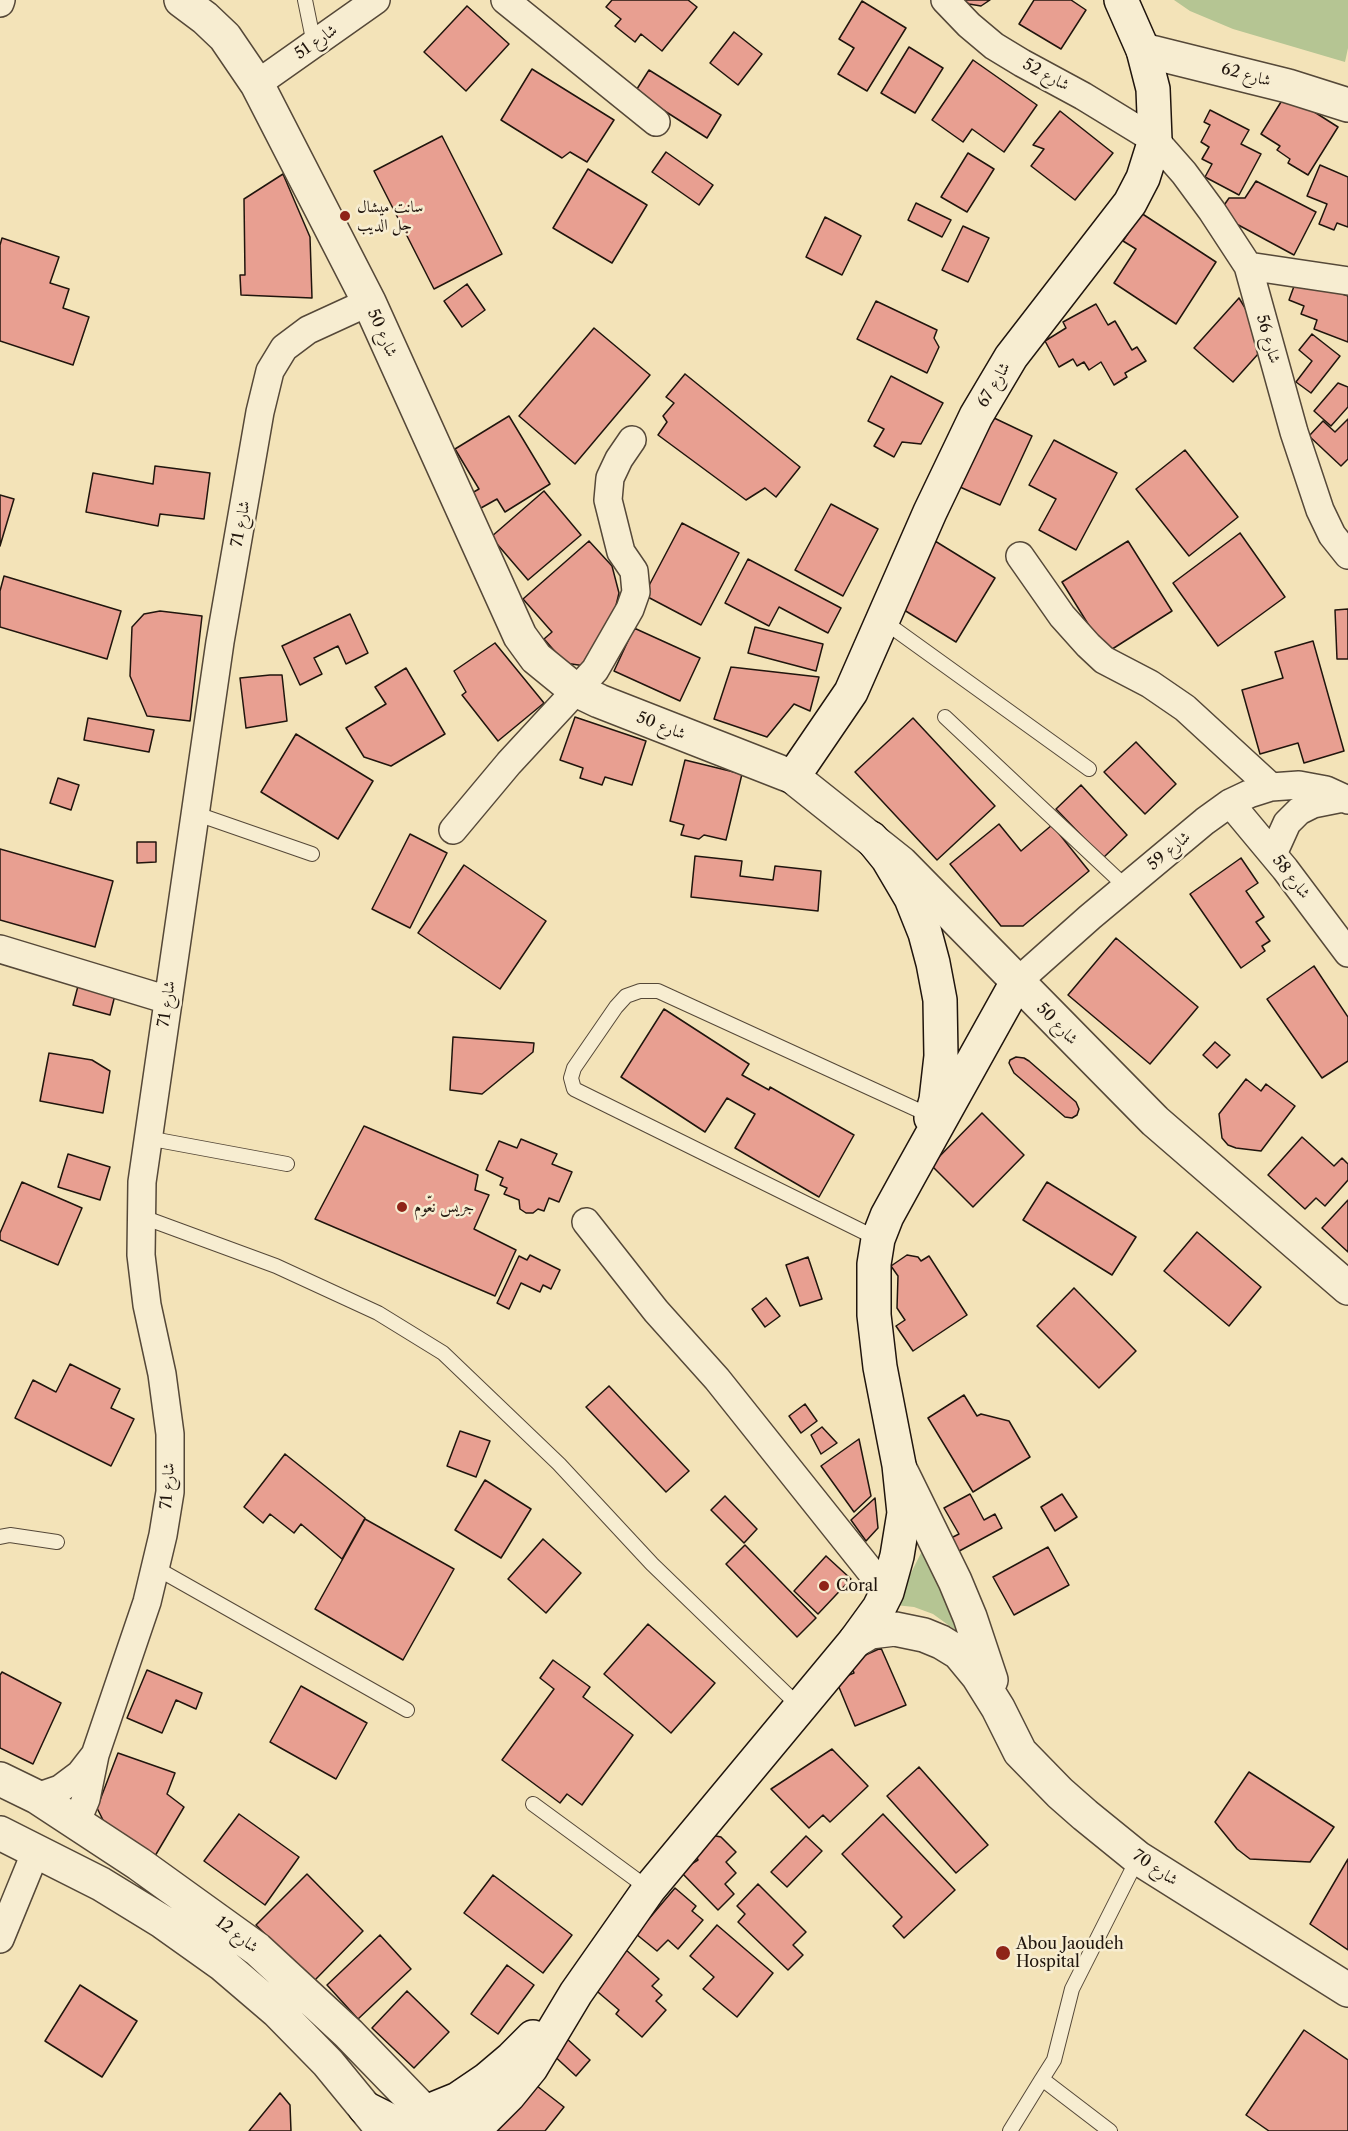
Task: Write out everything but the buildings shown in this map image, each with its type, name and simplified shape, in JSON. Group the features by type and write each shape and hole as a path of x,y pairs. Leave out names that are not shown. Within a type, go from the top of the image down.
{"street":[{"name":"شارع 50","path":"181,0 225,37 257,84 369,302 520,636 536,657 552,673 577,691 793,777 901,863 1155,1122 1348,1288"},
{"name":"شارع 51","path":"257,84 376,0"},
{"path":"505,0 656,122"},
{"name":"شارع 52","path":"945,0 994,46 1155,140"},
{"name":"شارع 67","path":"793,777 851,692 930,512 976,416 1011,357 1130,203 1143,178 1155,140 1153,89 1143,50 1121,0"},
{"name":"شارع 62","path":"1143,50 1288,86 1348,105"},
{"name":"شارع 56","path":"1155,140 1184,173 1248,266 1294,432 1320,510 1332,535 1348,555"},
{"path":"1248,266 1348,281"},
{"name":"شارع 71","path":"76,1823 86,1799 95,1755 147,1602 156,1568 170,1492 170,1434 162,1374 147,1305 141,1255 140,1216 147,1138 194,813 220,642 260,412 270,371 280,353 295,338 322,322 369,302"},
{"path":"453,830 509,763 595,670 630,609 636,592 634,571 621,552 608,500 610,478 632,440"},
{"path":"1020,556 1062,616 1104,660 1150,684 1185,708 1271,787"},
{"name":"شارع 59","path":"1017,982 1126,887 1230,803 1271,787 1299,785 1326,790 1346,799"},
{"path":"1273,854 1287,823 1299,811 1313,804 1346,799"},
{"name":"شارع 58","path":"1230,803 1273,854 1348,953"},
{"path":"871,838 894,867 926,933 940,1000 941,1056 936,1100 909,1176"},
{"path":"0,949 168,1000"},
{"path":"459,2131 483,2121 531,2068 576,1993 649,1888 855,1641 879,1608 887,1592 903,1528 903,1498 880,1367 874,1315 874,1264 878,1239 887,1216 1017,982"},
{"path":"586,1221 656,1311 717,1378 887,1592"},
{"path":"899,1465 970,1617 986,1661 998,1708"},
{"path":"855,1641 870,1632 896,1629 941,1642 967,1661 998,1708"},
{"name":"شارع 70","path":"998,1708 1012,1739 1031,1765 1085,1815 1138,1858 1348,1990"},
{"name":"شارع 71","path":"37,1797 60,1789 80,1774 95,1755"},
{"name":"شارع 12","path":"0,1779 37,1797 139,1864 257,1950 313,2000 405,2124"},
{"path":"0,1811 28,1824 44,1828 76,1823"},
{"name":"شارع 12","path":"0,1833 101,1884 163,1922 222,1964 284,2019 328,2063 405,2124"},
{"path":"0,1939 36,1851"},
{"path":"405,2124 458,2099 486,2080 513,2058 576,1993"}],"lane":[{"path":"305,0 314,44"},
{"path":"882,620 1089,769"},
{"path":"945,717 1126,887"},
{"path":"194,813 312,854"},
{"path":"878,1239 574,1089 570,1078 574,1068 626,996 640,991 658,991 932,1116"},
{"path":"147,1138 287,1164"},
{"path":"140,1216 276,1266 378,1313 443,1353 559,1464 652,1564 800,1707"},
{"path":"0,1537 10,1535 57,1542"},
{"path":"156,1568 407,1710"},
{"path":"533,1804 649,1888"},
{"path":"1010,2131 1054,2060 1072,1989 1138,1858"},
{"path":"1042,2079 1110,2131"}],"green space":[{"path":"1174,0 1348,0 1348,48 1345,62 1233,29 1190,11"},
{"path":"928,1539 958,1632 933,1614 914,1607 895,1605"}],"place":[{"name":"سانت ميشال جل الديب","path":"345,216"},
{"name":"جريس نعّوم","path":"402,1207"},
{"name":"Coral","path":"824,1586"},
{"name":"Abou Jaoudeh Hospital","path":"1003,1953"}]}
